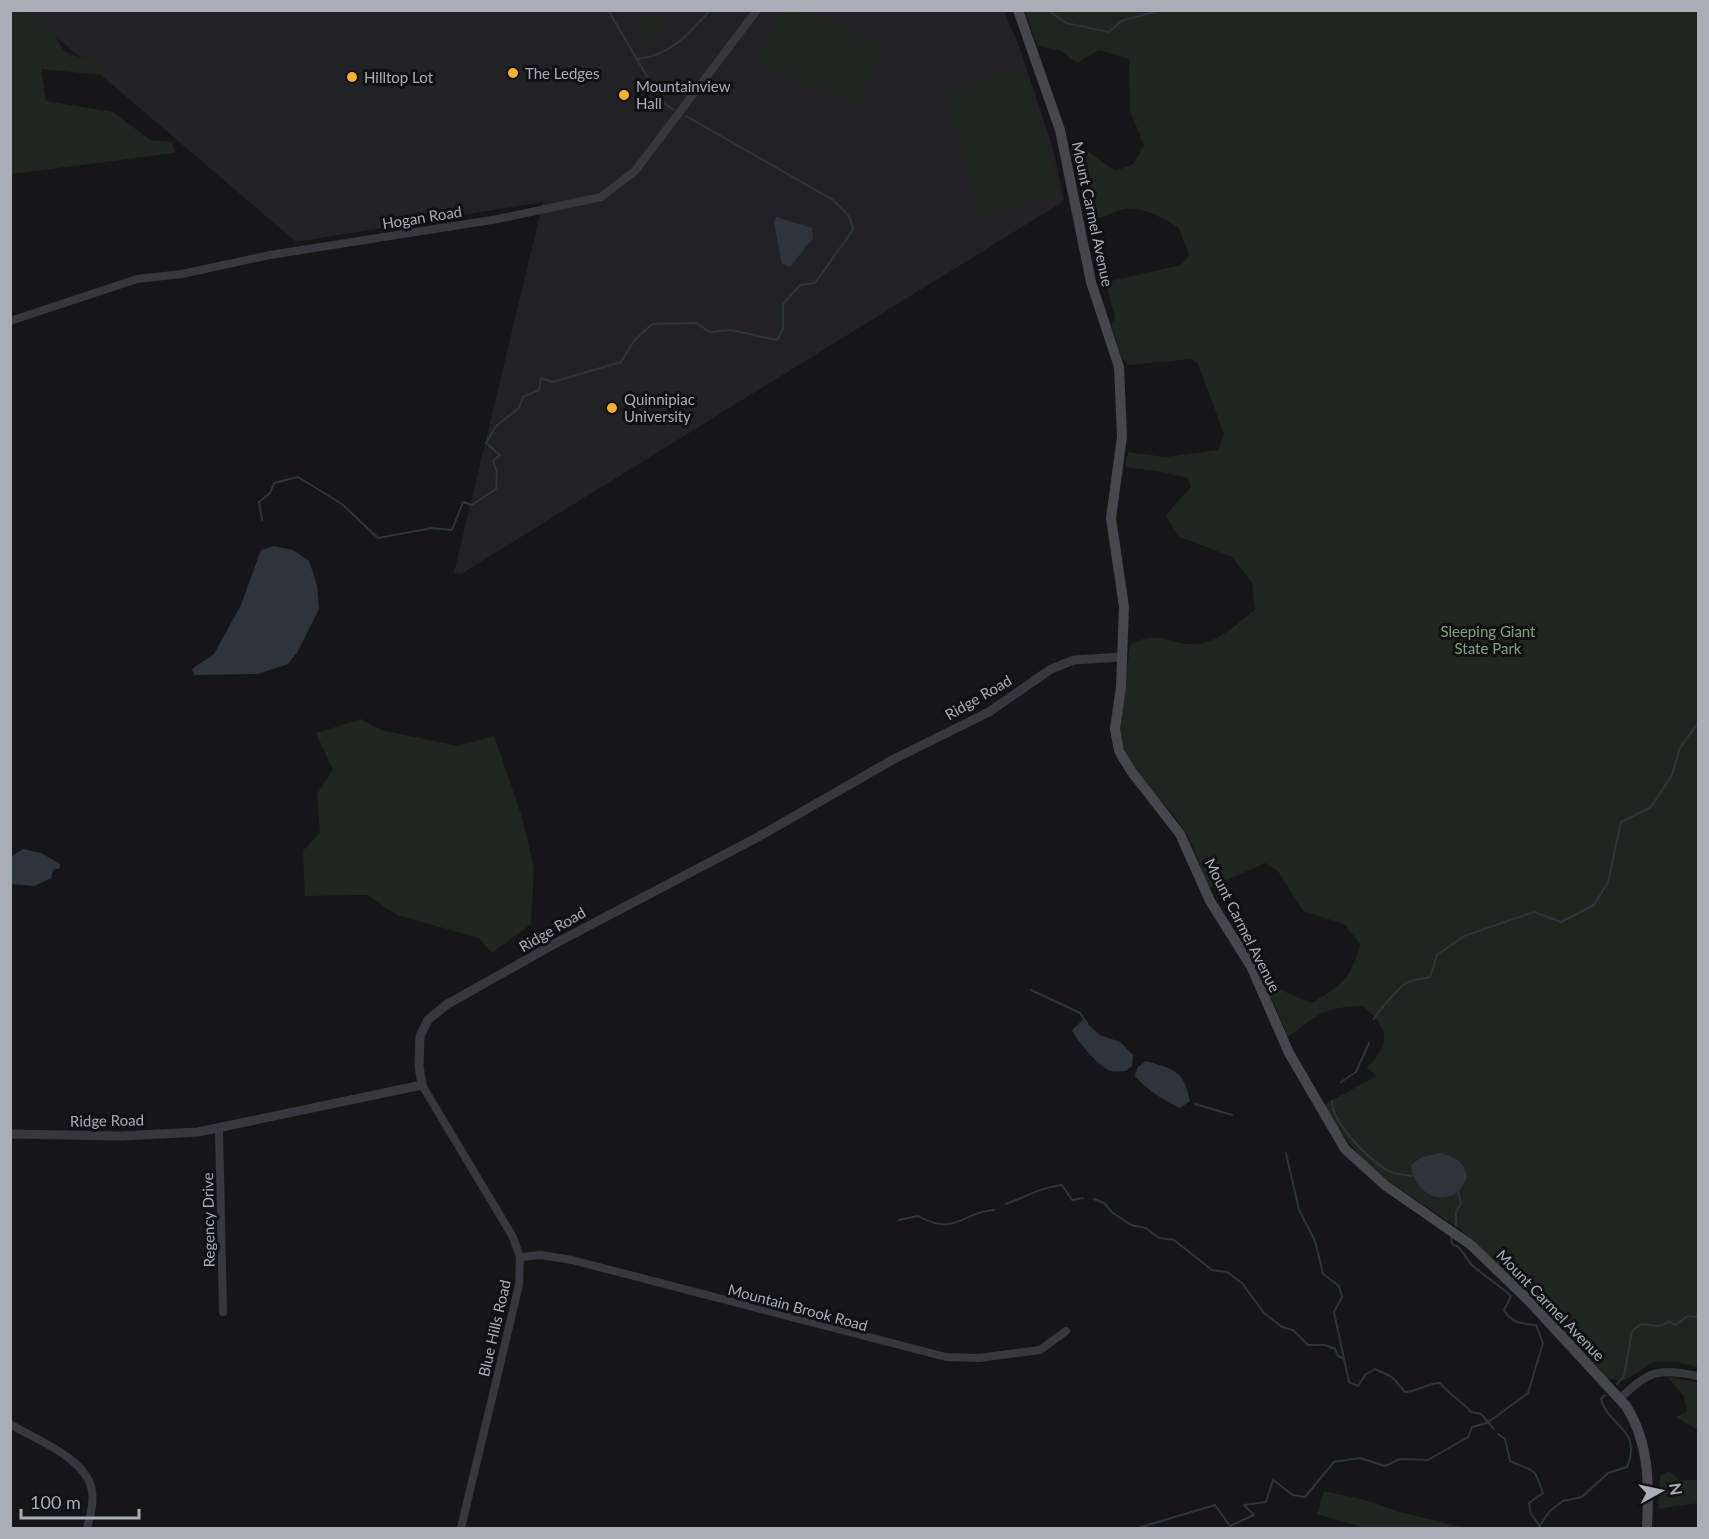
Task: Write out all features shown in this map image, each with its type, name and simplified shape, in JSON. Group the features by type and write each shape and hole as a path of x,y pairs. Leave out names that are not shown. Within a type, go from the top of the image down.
{"main road":[{"name":"Mount Carmel Avenue","path":"1018,10 1062,138 1091,282 1119,367 1122,437 1111,529 1123,593 1122,657 1115,729 1119,751 1131,771 1180,834 1210,901 1251,966 1281,1038 1336,1135 1371,1173 1471,1245 1530,1303 1620,1399 1636,1423 1644,1446 1648,1478 1647,1528"}],"street":[{"name":"Hogan Road","path":"10,321 137,279 182,274 270,255 498,219 601,197 635,171 757,10"},
{"name":"Ridge Road","path":"10,1134 147,1135 219,1128 422,1085 419,1066 420,1036 428,1020 446,1005 556,943 741,846 894,759 989,712 1051,669 1074,660 1122,657"},
{"name":"Blue Hills Road","path":"422,1085 452,1139 504,1220 520,1257 519,1285 461,1528"},
{"name":"Regency Drive","path":"219,1128 223,1312"},
{"name":"Mountain Brook Road","path":"520,1257 542,1255 572,1260 946,1357 979,1358 1040,1350 1066,1331"},
{"path":"1620,1399 1643,1378 1656,1371 1673,1371 1698,1376"},
{"path":"10,1424 69,1459 89,1479 93,1496 87,1528"}],"shaded area":[{"name":"Quinnipiac University","path":"26,11 1004,11 1019,46 1053,149 1064,201 461,574 454,573 543,202 296,242"},
{"path":"776,217 812,228 813,238 790,267 782,264 774,223"},
{"path":"274,546 293,550 309,561 317,585 319,609 298,651 288,664 258,674 194,675 192,669 214,654 241,605 261,550"},
{"path":"23,849 41,853 60,864 60,868 53,870 51,878 34,886 11,884 11,857"},
{"path":"1083,1020 1100,1035 1120,1042 1133,1055 1132,1066 1126,1071 1111,1071 1095,1059 1083,1047 1072,1030"},
{"path":"1146,1061 1176,1072 1184,1083 1190,1101 1180,1108 1145,1086 1135,1076 1137,1068"},
{"path":"1440,1153 1459,1161 1466,1172 1467,1178 1461,1188 1450,1196 1439,1197 1427,1193 1417,1183 1412,1171 1411,1165 1422,1157"}],"green space":[{"path":"11,10 29,13 36,17 49,28 64,51 103,67 102,75 41,69 46,101 113,112 150,140 172,142 175,153 11,174"},
{"path":"782,11 803,11 884,47 858,106 759,62"},
{"name":"Sleeping Giant State Park","path":"1025,11 1698,11 1698,1367 1676,1362 1654,1362 1623,1381 1606,1378 1549,1314 1460,1229 1401,1190 1366,1163 1338,1129 1323,1105 1377,1076 1367,1068 1384,1043 1382,1029 1372,1014 1363,1006 1350,1007 1322,1013 1288,1037 1265,983 1311,1003 1344,980 1357,956 1360,944 1344,924 1303,911 1278,871 1265,863 1208,888 1185,831 1146,784 1129,759 1120,730 1130,645 1149,638 1189,644 1214,640 1255,610 1252,583 1232,557 1178,536 1166,515 1191,487 1188,478 1125,467 1128,452 1166,457 1218,450 1224,434 1198,364 1191,359 1128,365 1122,358 1111,324 1115,318 1106,282 1181,265 1189,255 1179,228 1153,214 1132,209 1120,210 1103,217 1093,217 1074,141 1115,171 1134,164 1144,145 1130,111 1129,59 1099,50 1077,63 1061,51 1037,45"},
{"path":"654,16 663,28 641,44 632,30"},
{"path":"1023,69 1060,193 982,216 946,92"},
{"path":"361,719 381,730 457,746 494,736 522,817 534,868 531,924 492,953 479,938 397,915 367,895 305,896 303,851 320,832 317,794 333,770 316,733"},
{"path":"1667,1377 1698,1382 1698,1430 1676,1417 1687,1411 1684,1396"},
{"path":"1669,1471 1680,1480 1696,1480 1698,1476 1698,1503 1658,1509 1660,1476"},
{"path":"1324,1491 1465,1528 1365,1528 1317,1514"}],"waterway":[{"path":"608,10 662,102 674,110"},
{"path":"637,59 669,49 710,10"},
{"path":"1048,10 1066,23 1109,32 1121,21 1161,10"},
{"path":"262,520 259,502 270,493 274,483 298,477 342,504 378,538 432,528 452,530 463,502 472,505 496,489 497,472 493,461 500,455 486,443 496,426 519,408 523,397 539,390 541,378 553,382 621,362 634,341 652,324 696,323 710,332 731,330 777,340 783,329 783,304 800,285 815,283 853,229 850,219 833,200 686,116"},
{"path":"1374,1019 1406,983 1430,977 1437,955 1464,936 1534,912 1561,922 1594,905 1608,882 1621,822 1651,807 1672,775 1680,748 1698,723"},
{"path":"1031,990 1080,1013 1087,1023"},
{"path":"1341,1082 1356,1072 1369,1043"},
{"path":"1332,1101 1344,1129 1369,1156 1388,1171 1412,1176"},
{"path":"1195,1104 1232,1115"},
{"path":"1286,1153 1299,1210 1315,1241 1323,1274 1339,1286 1342,1297 1334,1312 1344,1359"},
{"path":"1006,1204 1041,1190 1062,1185 1072,1200 1083,1198"},
{"path":"1456,1226 1456,1212 1461,1203 1458,1191"},
{"path":"1094,1199 1104,1203 1113,1213 1131,1225 1146,1228 1159,1238 1174,1240 1212,1270 1227,1272 1242,1283 1264,1313 1282,1327 1293,1330 1308,1345 1325,1345 1335,1349 1338,1356 1344,1359 1349,1382 1358,1386 1365,1375 1375,1369 1392,1377 1405,1392 1440,1383 1471,1412 1481,1414 1494,1429"},
{"path":"899,1220 918,1216 931,1222 950,1224 994,1210"},
{"path":"1138,1528 1215,1505 1230,1526 1254,1515 1244,1505 1266,1502 1273,1480 1293,1495 1305,1497 1334,1462 1360,1458 1385,1466 1400,1459 1428,1460 1468,1437 1472,1427 1487,1423 1528,1393 1543,1343 1536,1325 1517,1322 1510,1318 1504,1310 1511,1296 1472,1265 1461,1250 1452,1244 1451,1235"},
{"path":"1617,1384 1624,1376 1632,1331 1641,1324 1659,1326 1669,1322 1676,1325 1687,1316 1698,1317"},
{"path":"1538,1528 1550,1511 1563,1501 1582,1497 1608,1473 1627,1467 1631,1444 1622,1428 1604,1408 1601,1399 1605,1395"},
{"path":"1498,1434 1505,1439 1510,1461 1532,1470 1537,1477 1543,1493 1529,1503 1531,1514 1540,1526"}],"place":[{"name":"The Ledges","path":"513,73"},
{"name":"Hilltop Lot","path":"352,77"},
{"name":"Mountainview Hall","path":"624,95"},
{"name":"Quinnipiac University","path":"612,408"}]}
